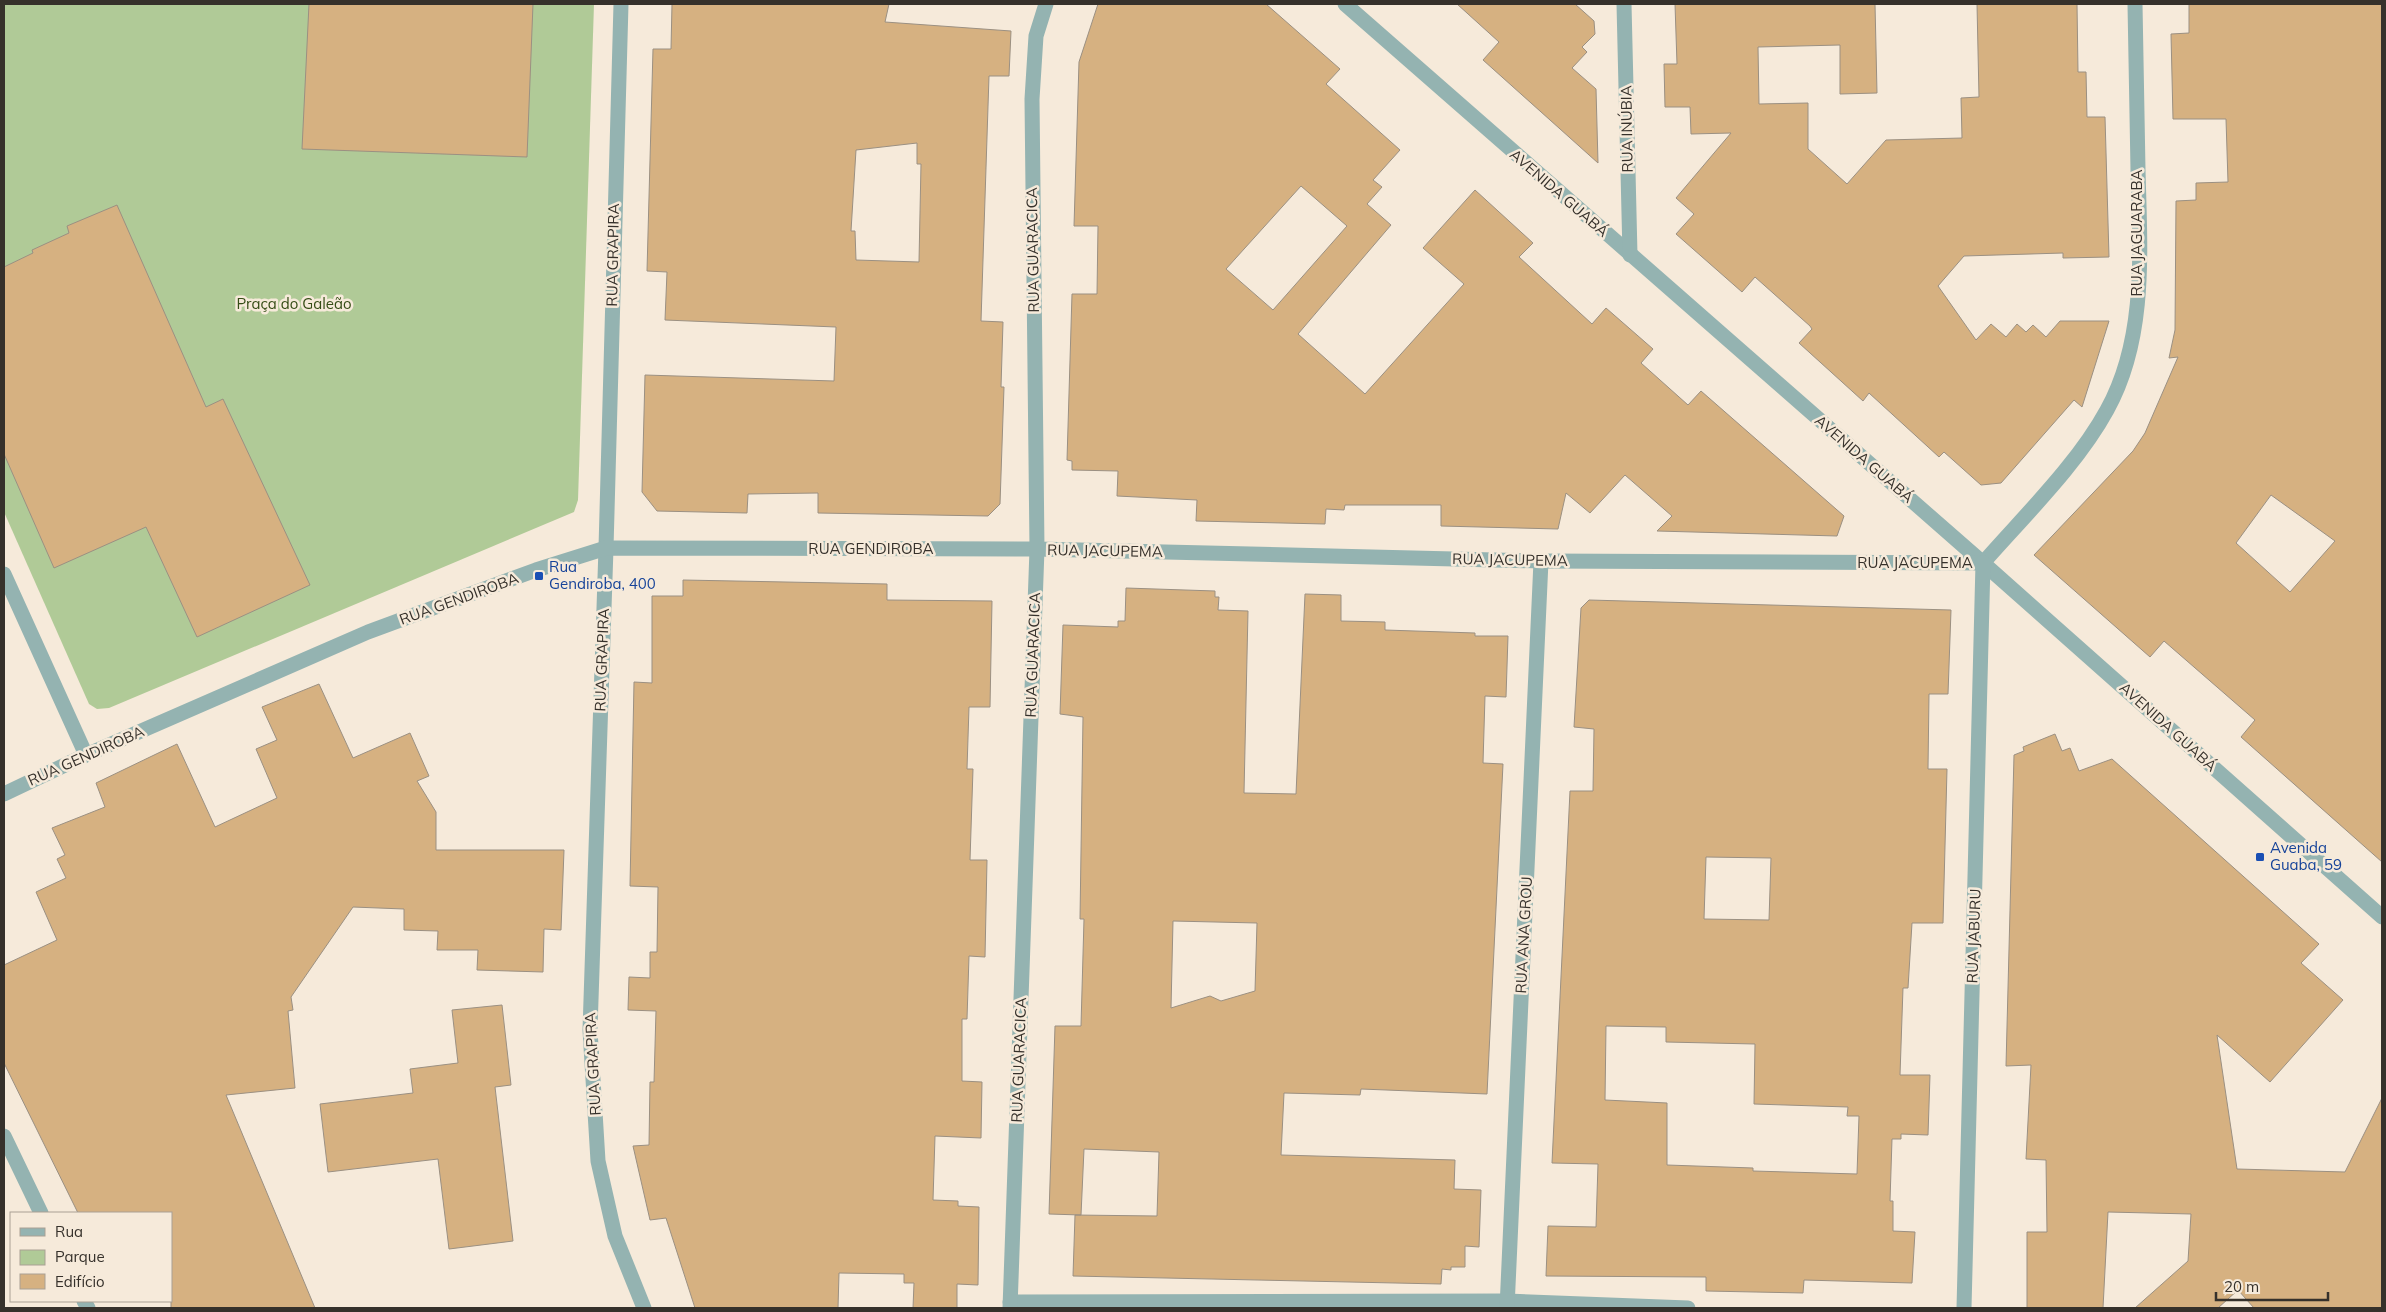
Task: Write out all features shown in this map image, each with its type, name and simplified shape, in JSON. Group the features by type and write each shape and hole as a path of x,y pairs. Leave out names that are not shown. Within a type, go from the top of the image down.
{"street":[{"name":"RUA GRAPIRA","path":"621,4 590,1030 598,1161 615,1236 644,1308"},
{"name":"RUA GUARACICA","path":"1010,1305 1037,550 1032,99 1036,36 1046,4"},
{"name":"AVENIDA GUABÁ","path":"1345,4 1984,563 2382,916"},
{"name":"RUA INÚBIA","path":"1624,4 1630,255"},
{"name":"RUA JAGUARABA","path":"1984,563 2083,448 2107,410 2126,368 2136,315 2140,260 2135,4"},
{"name":"RUA GENDIROBA","path":"4,794 86,755 368,632 536,570 606,548 1037,550"},
{"name":"RUA JACUPEMA","path":"1037,550 1541,561 1984,563"},
{"name":"RUA ANA GROU","path":"1507,1305 1541,561"},
{"name":"RUA JABURU","path":"1964,1308 1984,563"},
{"path":"4,574 86,755"},
{"path":"4,1136 41,1212"},
{"path":"1010,1305 1507,1305 1688,1308"}],"green space":[{"name":"Praça do Galeão","path":"4,4 594,4 578,500 574,512 109,708 97,709 89,704 4,512"}],"building":[{"path":"309,4 533,4 527,157 302,149"},
{"path":"672,4 889,4 885,22 1011,31 1009,76 989,76 981,321 1003,322 1001,387 1004,387 1000,504 988,516 818,513 818,493 748,494 747,513 657,511 642,492 645,375 834,381 836,327 665,320 667,272 647,271 653,49 671,49","holes":["917,143 917,164 921,164 919,262 856,260 855,231 851,231 856,150"]},
{"path":"1098,4 1266,4 1340,69 1326,84 1400,150 1373,180 1382,187 1367,204 1391,225 1298,334 1365,394 1464,284 1423,248 1475,190 1533,243 1519,257 1592,324 1606,308 1653,349 1641,363 1688,405 1701,391 1844,516 1837,536 1657,531 1672,516 1625,475 1590,513 1566,493 1558,529 1441,526 1441,505 1345,505 1344,510 1326,509 1325,524 1196,521 1197,500 1117,496 1118,471 1072,470 1072,461 1067,460 1072,294 1097,294 1098,226 1074,226 1079,62","holes":["1301,186 1347,226 1273,310 1226,269"]},
{"path":"1457,4 1575,4 1594,21 1595,34 1582,47 1587,52 1572,68 1596,89 1598,163 1483,60 1499,42"},
{"path":"1675,4 1875,4 1877,93 1840,94 1840,45 1758,47 1759,104 1808,103 1808,149 1847,184 1886,140 1962,138 1961,98 1979,97 1977,4 2077,4 2078,72 2086,72 2087,117 2105,117 2109,257 2063,258 2063,253 1964,256 1938,286 1976,340 1991,324 2006,337 2017,324 2026,332 2033,325 2046,337 2060,321 2109,321 2082,407 2074,400 2001,483 1981,485 1944,452 1939,457 1869,393 1863,401 1799,343 1812,329 1810,326 1755,277 1742,292 1676,234 1694,214 1676,198 1731,133 1691,134 1690,107 1665,107 1664,64 1677,64"},
{"path":"2189,4 2382,4 2382,862 2241,737 2255,720 2164,641 2150,657 2034,555 2133,451 2145,433 2178,357 2169,358 2175,330 2176,201 2196,200 2196,183 2228,182 2226,119 2173,119 2171,34 2189,33","holes":["2271,495 2335,541 2290,592 2236,543"]},
{"path":"117,205 206,407 223,399 310,585 197,637 146,527 54,568 4,454 4,267 33,253 32,250 69,233 67,226"},
{"path":"683,580 887,584 887,600 992,601 990,707 969,707 967,769 973,769 970,860 987,860 985,957 969,956 967,1019 962,1019 962,1081 982,1082 981,1138 935,1136 933,1200 958,1201 958,1206 979,1207 978,1285 957,1284 957,1308 913,1308 914,1283 904,1283 904,1274 839,1273 838,1308 695,1308 666,1218 650,1220 633,1146 649,1145 650,1082 654,1082 656,1011 628,1010 629,977 650,978 650,952 657,952 658,887 630,886 634,682 652,683 652,596 683,596"},
{"path":"1126,588 1215,591 1215,597 1219,597 1218,610 1248,611 1244,793 1296,794 1305,594 1341,595 1341,621 1385,622 1385,630 1475,633 1475,636 1508,636 1506,697 1485,696 1483,763 1503,764 1487,1094 1361,1089 1360,1095 1284,1093 1281,1155 1455,1160 1454,1189 1481,1190 1479,1247 1465,1246 1465,1267 1451,1267 1451,1270 1442,1269 1441,1284 1073,1276 1075,1215 1157,1216 1159,1152 1084,1149 1081,1215 1049,1214 1055,1026 1081,1026 1084,919 1080,919 1083,717 1060,714 1063,625 1118,627 1118,621 1125,621","holes":["1173,921 1257,923 1255,991 1221,1001 1210,996 1171,1008"]},
{"path":"1589,600 1951,610 1948,694 1929,694 1928,769 1947,769 1943,923 1912,923 1908,988 1903,988 1900,1075 1930,1075 1928,1135 1901,1134 1901,1139 1892,1139 1890,1201 1893,1201 1893,1231 1915,1232 1912,1283 1804,1280 1803,1293 1706,1291 1706,1277 1546,1276 1548,1226 1596,1227 1598,1164 1552,1163 1570,791 1593,791 1594,729 1574,727 1581,608","holes":["1706,857 1771,858 1769,920 1704,919","1606,1026 1666,1027 1666,1042 1755,1044 1754,1104 1848,1107 1847,1116 1859,1116 1857,1174 1753,1171 1753,1168 1667,1165 1667,1103 1605,1100"]},
{"path":"319,684 353,758 410,733 429,776 417,781 436,812 436,850 564,850 561,930 544,929 543,972 477,970 478,950 437,950 438,931 404,930 404,909 353,907 291,997 293,1010 288,1011 295,1088 226,1095 315,1308 171,1308 172,1212 78,1212 4,1063 4,965 57,940 36,892 66,878 57,859 65,855 52,828 105,807 96,783 177,744 215,827 277,798 256,749 277,740 262,707"},
{"path":"2055,734 2062,751 2070,748 2079,771 2112,759 2319,944 2301,963 2343,1000 2270,1082 2217,1035 2237,1169 2345,1172 2382,1098 2382,1308 2254,1308 2238,1290 2218,1308 2135,1308 2188,1261 2191,1214 2108,1212 2103,1308 2027,1308 2027,1232 2047,1232 2046,1160 2026,1159 2031,1065 2006,1066 2014,755 2024,751 2023,747"},
{"path":"502,1005 511,1085 495,1087 513,1241 449,1249 438,1159 328,1172 320,1104 413,1093 410,1069 458,1063 452,1010"}],"place":[{"name":"Rua Gendiroba, 400","path":"539,576"},
{"name":"Avenida Guaba, 59","path":"2260,857"}]}
